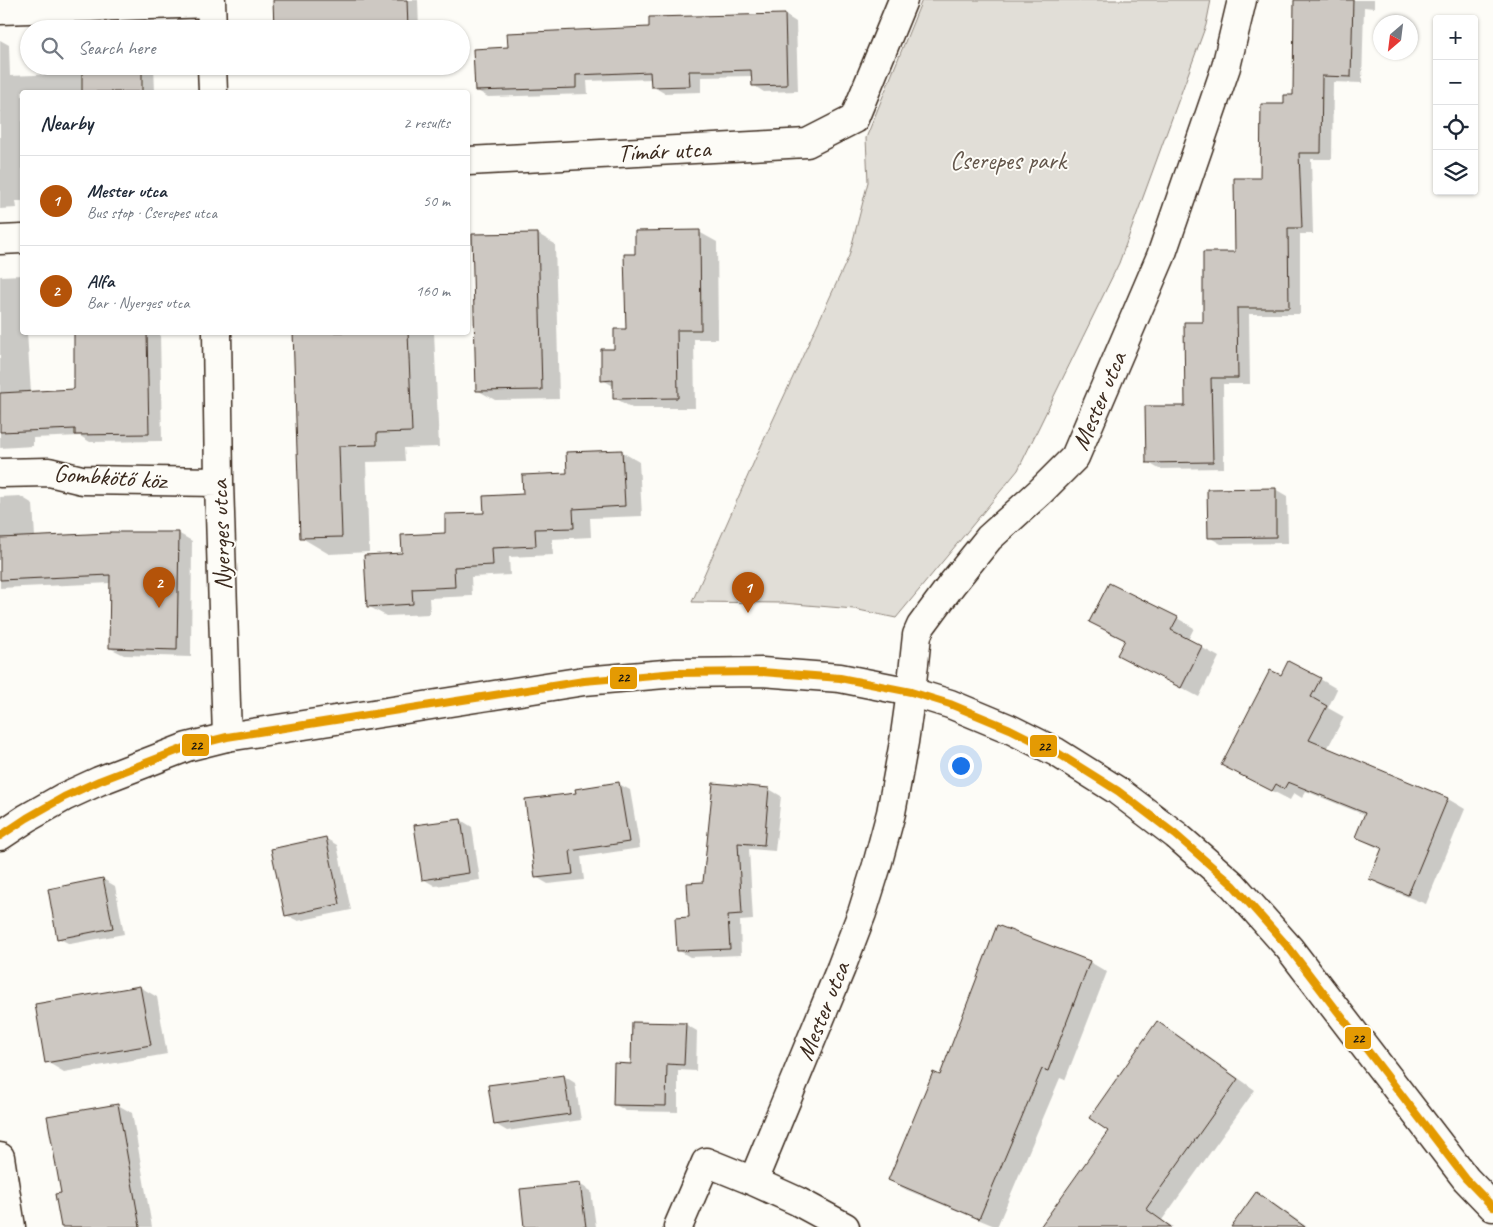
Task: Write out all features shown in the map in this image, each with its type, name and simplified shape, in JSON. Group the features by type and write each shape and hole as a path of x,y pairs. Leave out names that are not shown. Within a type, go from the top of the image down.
{"street":[{"name":"Tímár utca","path":"470,161 807,143 854,119 903,0"},
{"name":"Mester utca","path":"753,1181 842,968 872,881 890,813 911,692 916,636 921,626 952,584 989,538 1075,457 1161,256 1226,68 1242,0"},
{"path":"0,10 211,10"},
{"path":"212,75 213,90"},
{"path":"0,240 20,239"},
{"name":"Nyerges utca","path":"217,335 227,737"},
{"name":"Gombkötő köz","path":"0,473 49,472 82,480 220,482"},
{"path":"0,836 26,818 64,797 99,781 187,747 227,737 584,680 676,673 762,672 840,678 911,692 950,704 1010,729 1056,752 1118,791 1176,835 1233,885 1290,948 1466,1179 1493,1207"},
{"path":"0,1157 11,1227"},
{"path":"678,1227 706,1162 753,1181 846,1227"}],"green space":[{"name":"Cserepes park","path":"922,0 1211,0 1206,25 1119,263 1018,470 896,618 854,609 783,603 692,602 761,446 849,256 868,182 866,138"}],"building":[{"path":"273,0 407,0 408,20 274,20"},
{"path":"1294,0 1353,0 1351,77 1322,76 1321,153 1299,153 1302,228 1288,228 1289,308 1237,308 1238,378 1211,378 1213,462 1146,463 1145,406 1185,406 1184,322 1203,322 1203,252 1235,252 1234,178 1260,178 1261,104 1284,104 1284,95 1293,95"},
{"path":"785,14 787,85 752,86 751,70 689,71 690,86 651,87 650,72 576,75 576,88 475,91 473,49 508,47 507,33 649,27 649,17"},
{"path":"82,75 142,75 142,90 82,90"},
{"path":"700,230 701,330 677,330 678,398 613,399 613,380 601,381 601,349 614,349 614,329 626,329 624,254 635,254 635,231"},
{"path":"538,233 542,390 476,391 472,234"},
{"path":"74,335 147,335 149,434 75,435 75,429 0,432 0,393 74,389"},
{"path":"293,335 408,335 412,432 377,433 377,445 339,446 342,537 300,538"},
{"path":"622,450 625,506 573,509 574,528 535,529 536,546 492,548 493,565 454,567 455,587 412,589 413,604 367,607 364,555 402,553 401,535 445,533 445,514 484,513 483,496 523,494 522,475 567,473 566,452"},
{"path":"1276,488 1276,537 1208,538 1207,489"},
{"path":"110,532 179,532 177,650 109,648 110,575 0,580 0,538"},
{"path":"1109,583 1178,617 1171,630 1202,646 1181,688 1117,655 1125,640 1089,622"},
{"path":"1288,661 1321,678 1311,697 1327,706 1309,740 1448,798 1408,895 1369,879 1382,848 1355,837 1365,813 1288,782 1284,789 1276,784 1272,791 1221,765 1270,670 1281,675"},
{"path":"619,782 629,842 570,851 573,874 535,878 525,799 576,793 575,789"},
{"path":"713,783 769,788 764,845 738,843 742,914 728,915 730,949 677,951 675,918 689,917 687,883 703,882"},
{"path":"461,819 469,873 422,880 414,825"},
{"path":"326,837 340,904 285,916 271,849"},
{"path":"103,878 113,928 57,939 48,889"},
{"path":"997,925 1090,961 1048,1071 1042,1069 979,1219 888,1180 933,1072 940,1075"},
{"path":"140,986 151,1045 45,1063 35,1004"},
{"path":"1157,1021 1238,1079 1146,1209 1171,1227 1040,1227 1108,1131 1089,1118"},
{"path":"632,1022 686,1023 684,1065 667,1064 666,1106 613,1105 614,1063 631,1064"},
{"path":"564,1075 570,1114 494,1125 488,1085"},
{"path":"118,1104 140,1227 61,1227 55,1194 61,1193 47,1116"},
{"path":"580,1183 586,1227 524,1227 520,1189"},
{"path":"1256,1192 1305,1227 1231,1227"}],"transit line":[{"name":"22","path":"0,836 64,797 99,781 187,747 227,737 584,681 676,673 762,672 840,678 911,692 950,704 1010,729 1056,752 1118,791 1176,835 1233,885 1289,948 1466,1179 1493,1207"}],"place":[{"name":"Alfa","path":"159,608"},
{"name":"Mester utca","path":"748,613"}]}
